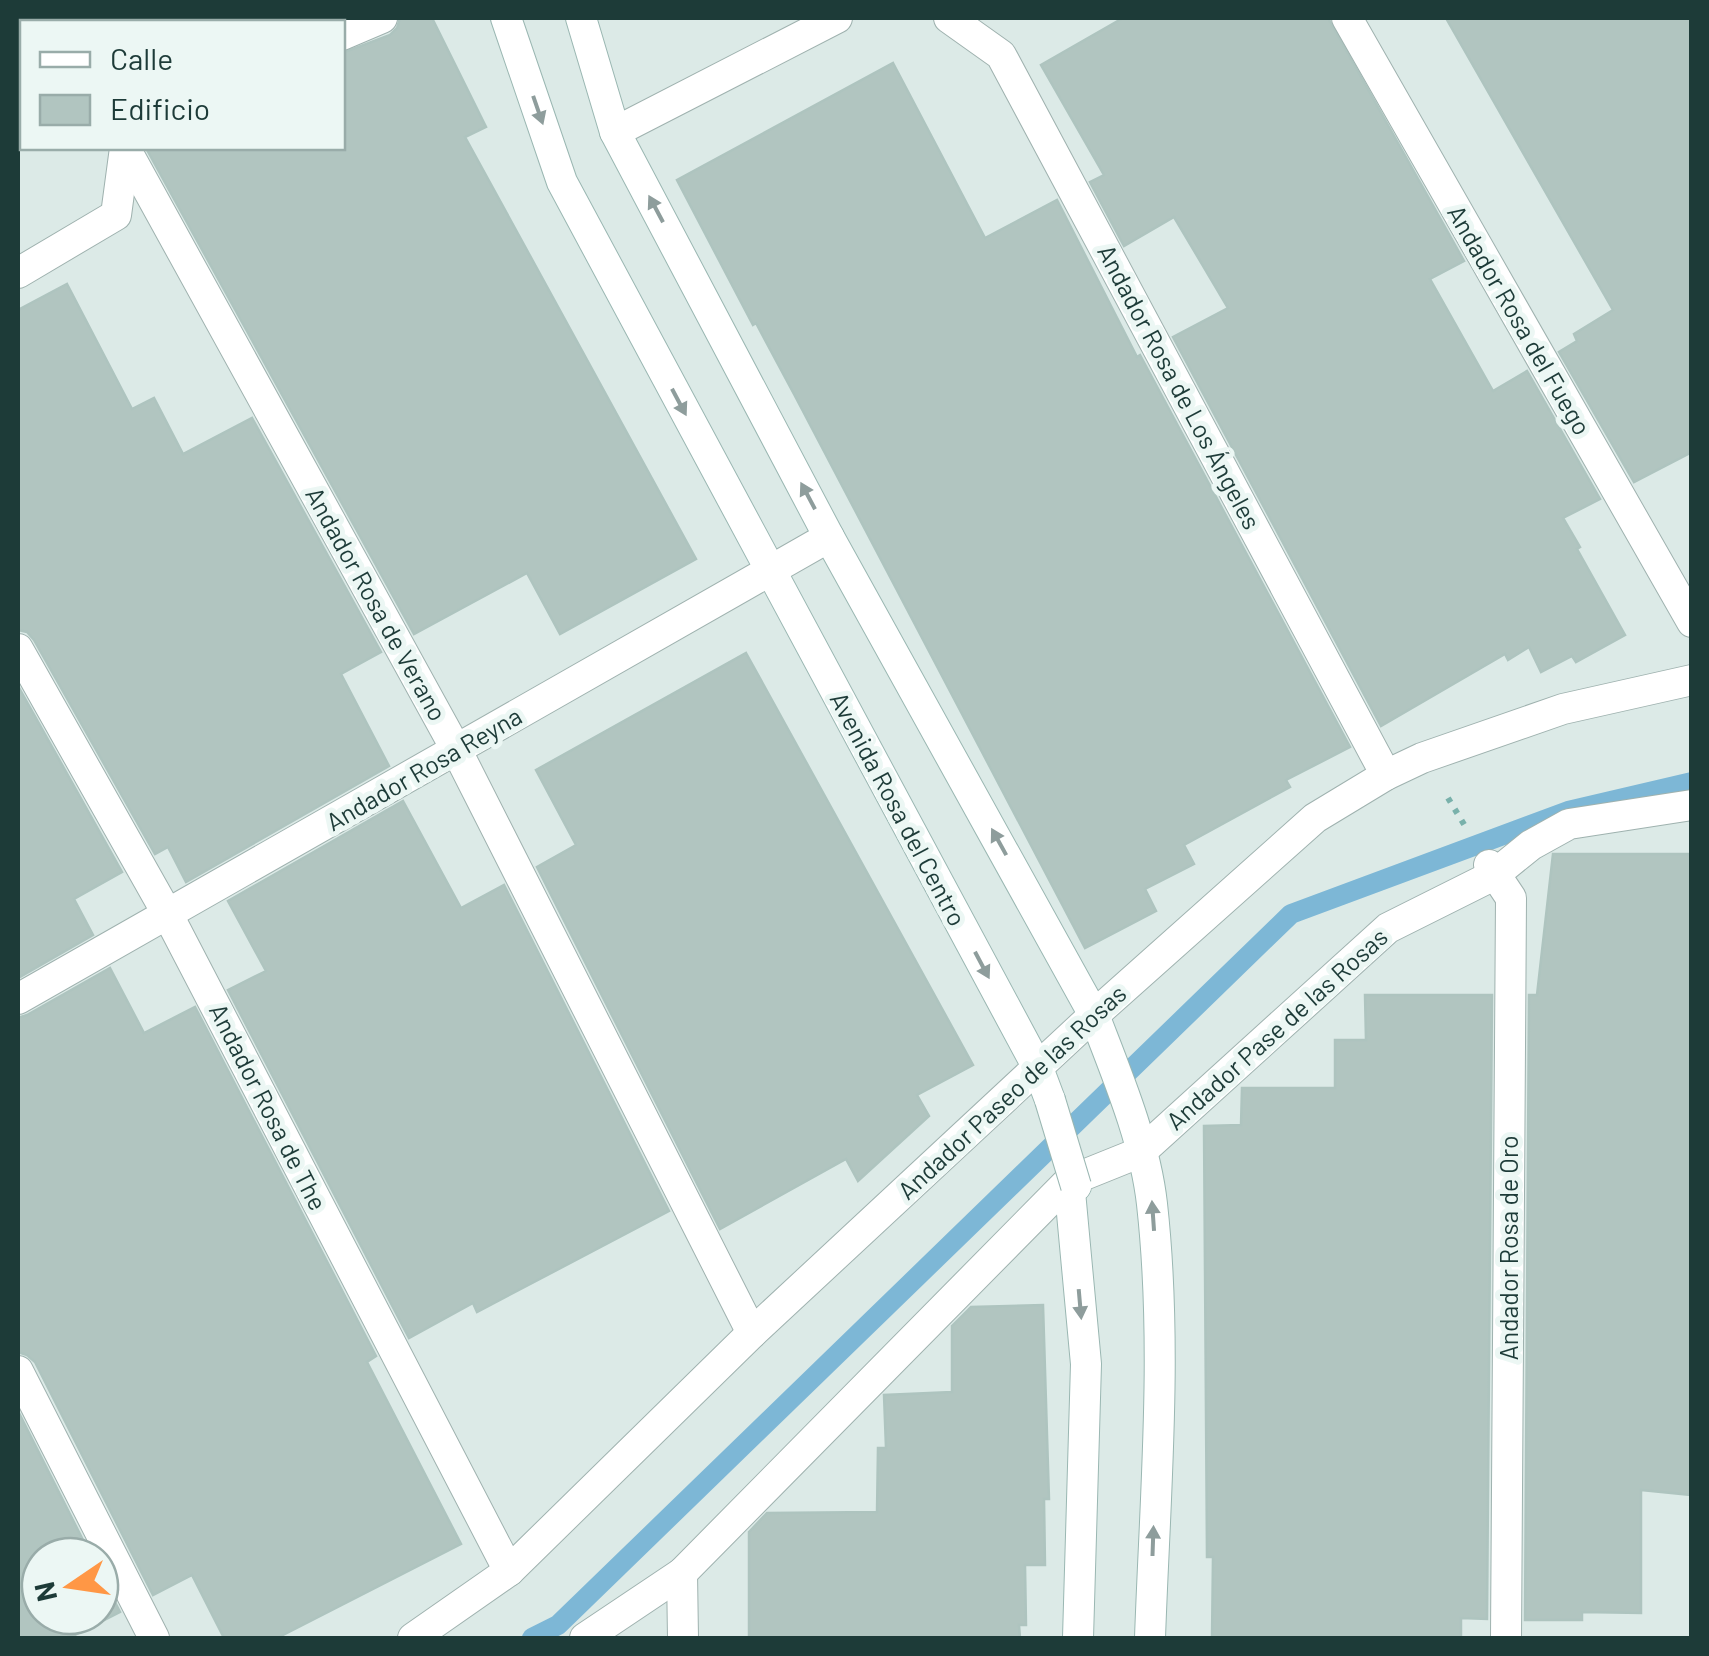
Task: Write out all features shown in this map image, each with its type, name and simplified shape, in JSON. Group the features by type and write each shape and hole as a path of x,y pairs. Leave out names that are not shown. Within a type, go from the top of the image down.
{"street":[{"path":"345,34 382,18"},
{"name":"Avenida Rosa del Centro","path":"506,18 562,182 1038,1068 1050,1100 1073,1183 1086,1364 1078,1638"},
{"path":"581,18 615,132 829,537 1094,1015 1108,1052 1152,1202 1160,1356 1150,1638"},
{"path":"615,132 836,18"},
{"name":"Andador Rosa de Los Ángeles","path":"949,18 1002,56 1386,775"},
{"name":"Andador Rosa del Fuego","path":"1347,18 1692,622"},
{"path":"18,273 116,215 125,150"},
{"name":"Andador Rosa de Verano","path":"126,150 458,751 752,1334"},
{"name":"Andador Rosa Reyna","path":"18,999 829,537"},
{"name":"Andador Rosa de The","path":"18,648 168,915 509,1571"},
{"name":"Andador Paseo de las Rosas","path":"412,1638 509,1571 752,1334 1094,1015 1315,818 1422,758 1563,709 1692,680"},
{"name":"Andador Pase de las Rosas","path":"1140,1152 1388,928 1570,824 1692,806"},
{"name":"Andador Rosa de Oro","path":"1492,870 1511,898 1506,1638"},
{"path":"585,1638 682,1572 1073,1183 1140,1152"},
{"path":"18,1371 154,1638"},
{"path":"682,1572 683,1638"}],"path":[{"path":"1440,786 1492,870"}],"building":[{"path":"400,18 432,18 486,127 465,137 696,559 560,634 527,573 414,634 147,150 345,150 345,52 390,35"},
{"path":"1123,18 1328,18 1464,261 1430,279 1493,391 1527,371 1600,499 1563,518 1625,635 1576,662 1572,656 1541,672 1529,647 1508,660 1505,654 1381,726 1173,337 1228,308 1174,217 1124,246 1090,182 1104,175 1041,65"},
{"path":"1446,18 1692,18 1692,452 1634,482 1559,352 1577,341 1574,334 1613,310"},
{"path":"893,63 985,238 1057,200 1137,357 1140,355 1350,747 1286,780 1290,787 1184,845 1194,864 1145,889 1156,911 1085,948 677,180"},
{"path":"67,284 132,409 154,398 183,454 252,418 381,652 341,674 389,766 186,882 168,847 155,854 34,640 27,632 18,630 18,310"},
{"path":"746,653 973,1065 917,1095 929,1116 858,1181 846,1159 720,1229 537,867 576,845 536,770"},
{"path":"18,686 122,872 74,899 93,935 18,978"},
{"path":"403,801 461,908 504,885 669,1211 477,1312 473,1303 409,1338 228,990 266,971 228,901"},
{"path":"1553,854 1692,854 1692,1495 1641,1490 1641,1613 1582,1612 1582,1620 1525,1620 1529,995 1537,995"},
{"path":"110,968 144,1033 195,1007 376,1356 367,1362 461,1544 277,1638 224,1638 192,1575 153,1595 35,1362 18,1352 18,1018"},
{"path":"1365,995 1492,995 1487,1619 1461,1618 1461,1638 1212,1638 1213,1557 1207,1557 1204,1126 1241,1125 1242,1088 1335,1088 1335,1040 1366,1040"},
{"path":"1043,1305 1049,1499 1044,1499 1045,1565 1025,1565 1026,1625 1019,1625 1020,1638 749,1638 749,1532 767,1513 877,1512 878,1448 886,1448 884,1395 952,1392 952,1326 971,1307"},
{"path":"18,1411 81,1536 20,1536 20,1636 73,1636 18,1638"}],"waterway":[{"path":"532,1638 558,1625 1291,914 1568,811 1692,782"}]}
